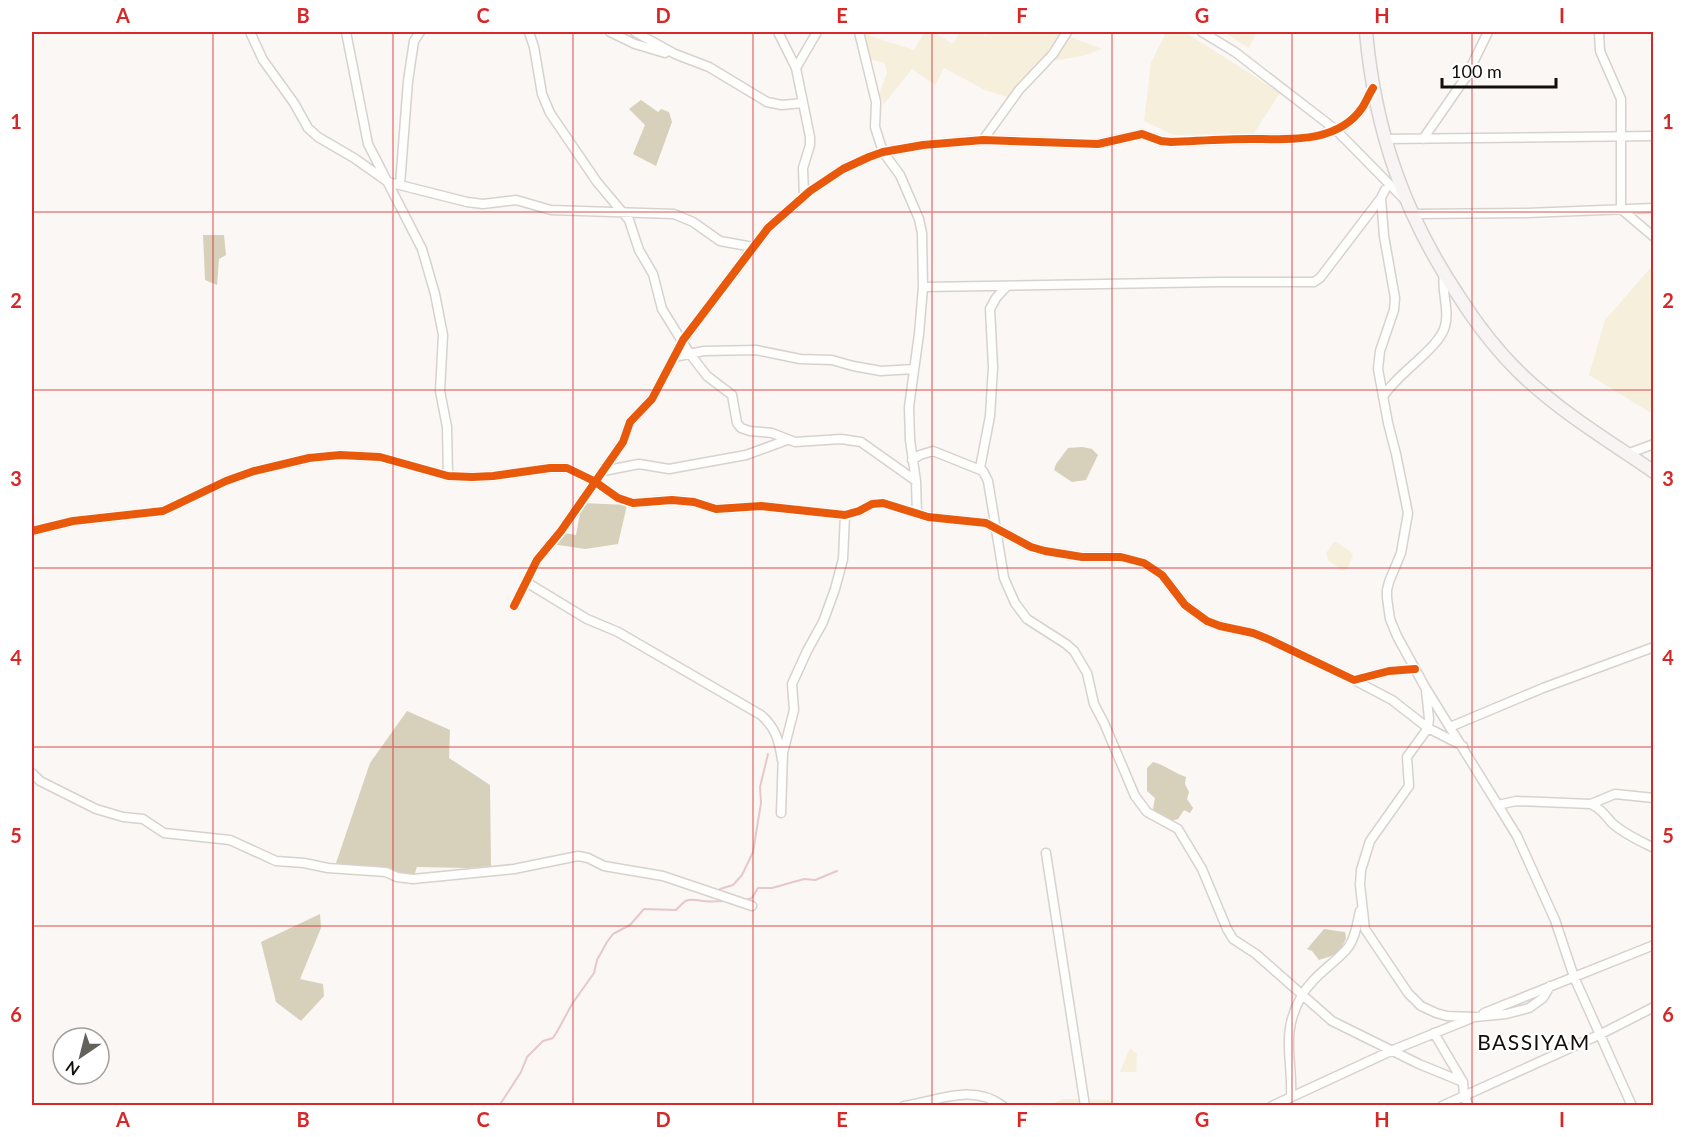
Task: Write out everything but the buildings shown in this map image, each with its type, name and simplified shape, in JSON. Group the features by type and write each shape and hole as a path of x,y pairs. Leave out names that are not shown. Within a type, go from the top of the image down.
{"main road":[{"path":"1366,32 1373,88 1384,140 1406,202 1444,274 1483,332 1521,374 1550,400 1653,472"}],"street":[{"path":"250,32 263,60 294,103 308,128 318,137 354,158 388,182 483,204 516,200 551,210 674,214 693,222 720,241 753,247"},
{"path":"346,32 368,144 423,249 432,280 442,327 440,392 447,427 448,476"},
{"path":"400,185 408,81 414,41 420,32"},
{"path":"530,32 542,94 550,113 597,182 625,213 639,250 653,274 662,309 690,354 707,376 732,395 735,401 737,423 741,428 772,433 787,440 808,442 841,439 861,442 916,481"},
{"path":"610,32 652,50 675,54"},
{"path":"635,32 675,54 709,67 767,102 782,105 803,104"},
{"path":"778,32 796,68 811,141 802,168 804,197"},
{"path":"796,68 817,32"},
{"path":"859,32 876,102 875,127 883,152 900,175 919,219 922,233 923,287 920,334 909,407 917,514"},
{"path":"983,140 1015,95 1053,54 1067,32"},
{"path":"1202,32 1235,52 1336,130 1406,202"},
{"path":"1422,139 1466,76 1488,32"},
{"path":"1599,32 1600,51 1621,99 1621,208 1653,237"},
{"path":"514,606 537,560 561,531 623,442 630,422 652,399 683,340 753,247 771,224 843,169 883,152 923,145 983,140 1098,144 1142,134 1165,142 1294,139 1321,136 1336,130 1353,118 1373,88"},
{"path":"1384,140 1653,136"},
{"path":"923,287 1314,282 1320,279 1383,194 1386,254 1394,284 1395,298 1394,310 1380,351 1378,369 1408,513 1401,553 1389,582 1387,607 1397,636 1425,687 1517,836 1555,920 1574,977 1632,1106"},
{"path":"1412,214 1527,213 1653,208"},
{"path":"1383,397 1400,376 1437,342 1443,332 1446,321 1442,291 1444,274"},
{"path":"1007,286 990,309 992,387 990,416 980,468 988,481 1004,578 1012,596 1027,619 1074,651 1089,678 1094,704 1135,796 1147,812 1178,829 1202,869 1233,939 1256,954 1337,1024 1419,1064 1463,1082"},
{"path":"674,357 705,351 756,350 801,359 832,360 881,371 914,369"},
{"path":"603,471 639,464 669,469 746,455 787,440"},
{"path":"1627,454 1653,444"},
{"path":"912,460 926,452 933,452 956,462 980,468"},
{"path":"32,531 73,521 164,511 226,481 275,465 340,455 380,457 448,476 493,476 550,468 567,468 594,481 618,498 633,503 672,500 694,502 716,509 761,506 845,515 872,504 883,503 937,518 976,521 995,527 1045,551 1082,557 1121,557 1144,562 1162,575 1191,610 1207,621 1268,639 1354,680 1392,700 1428,728 1463,746"},
{"path":"781,813 782,760 794,710 792,684 823,622 841,569 846,527 845,515"},
{"path":"526,582 587,619 618,632 761,715 771,724 775,732 782,760"},
{"path":"1450,727 1543,688 1653,647"},
{"path":"1354,680 1389,671 1415,669"},
{"path":"1425,687 1428,728 1407,757 1409,786 1376,831 1365,852 1359,878 1365,929 1408,993 1421,1006 1447,1016 1475,1017"},
{"path":"32,772 40,781 96,809 123,817 143,819 164,833 231,840 276,861 386,872 397,877 413,879 514,869 578,856 603,866 663,876 752,906"},
{"path":"1591,804 1615,794 1653,798"},
{"path":"1498,805 1516,801 1591,804 1603,810 1612,823 1628,835 1653,848"},
{"path":"1046,853 1085,1106"},
{"path":"1291,1097 1289,1032 1302,996 1325,968 1347,949 1354,934 1361,902"},
{"path":"1272,1106 1393,1050 1653,945"},
{"path":"1442,1106 1601,1034 1653,1007"},
{"path":"1434,1033 1463,1082 1464,1095 1469,1106"},
{"path":"904,1106 962,1094 990,1097 1004,1106"}],"shaded area":[{"path":"859,32 872,32 870,36 914,50 925,32 933,32 953,44 960,32 979,32 986,36 988,32 1057,32 1102,49 1082,56 1046,62 1010,98 985,90 944,68 935,85 912,69 884,104 879,94 887,73 885,63 865,58"},
{"path":"1166,32 1185,32 1280,93 1254,133 1174,135 1144,121 1151,63"},
{"path":"1224,32 1257,32 1249,48"},
{"path":"641,100 658,112 661,109 669,112 672,122 656,166 633,154 645,125 629,109"},
{"path":"203,235 224,235 226,255 219,259 217,285 205,280"},
{"path":"1653,265 1653,414 1589,375 1605,320"},
{"path":"1068,448 1092,449 1098,455 1086,480 1072,482 1054,470"},
{"path":"582,503 627,505 618,544 585,549 552,544 559,532 576,535"},
{"path":"1334,542 1353,554 1348,568 1342,571 1328,560 1326,553"},
{"path":"407,711 450,730 449,758 490,785 491,866 417,867 413,879 334,869 370,763"},
{"path":"1153,762 1186,777 1185,784 1189,792 1187,799 1193,808 1190,813 1184,810 1178,819 1170,821 1153,809 1155,798 1147,791 1147,768"},
{"path":"320,914 321,928 300,979 323,984 324,996 301,1021 276,1002 261,942"},
{"path":"1324,929 1345,932 1346,938 1336,953 1319,960 1312,951 1307,949"},
{"path":"1130,1048 1137,1054 1136,1072 1120,1072"},
{"path":"1063,1099 1109,1100 1114,1105 1047,1106"}],"waterway":[{"path":"718,892 720,889 733,885 742,875 753,852 761,803 760,787 768,754"},
{"path":"746,900 752,898 758,888 772,888 804,879 815,880 837,871"},
{"path":"499,1106 521,1072 527,1057 543,1041 553,1038 572,1004 594,973 597,960 613,934 630,925 644,909 676,910 686,901 691,900 725,901"}],"cycle path":[{"path":"514,606 537,560 561,531 623,442 630,422 652,399 683,340 768,228 810,191 843,169 883,152 923,145 983,140 1098,144 1142,134 1171,142 1311,137 1326,134 1352,120 1373,88"},
{"path":"32,531 73,521 163,511 226,481 254,471 309,458 340,455 380,457 448,476 472,477 567,468 594,481 618,498 633,503 672,500 694,502 716,509 761,506 845,515 872,504 883,503 928,517 986,523 1031,547 1045,551 1082,557 1121,557 1144,563 1162,575 1185,605 1207,621 1268,639 1354,680 1389,671 1415,669"}],"district":[{"name":"BASSIYAM","path":"1534,1041"}]}
